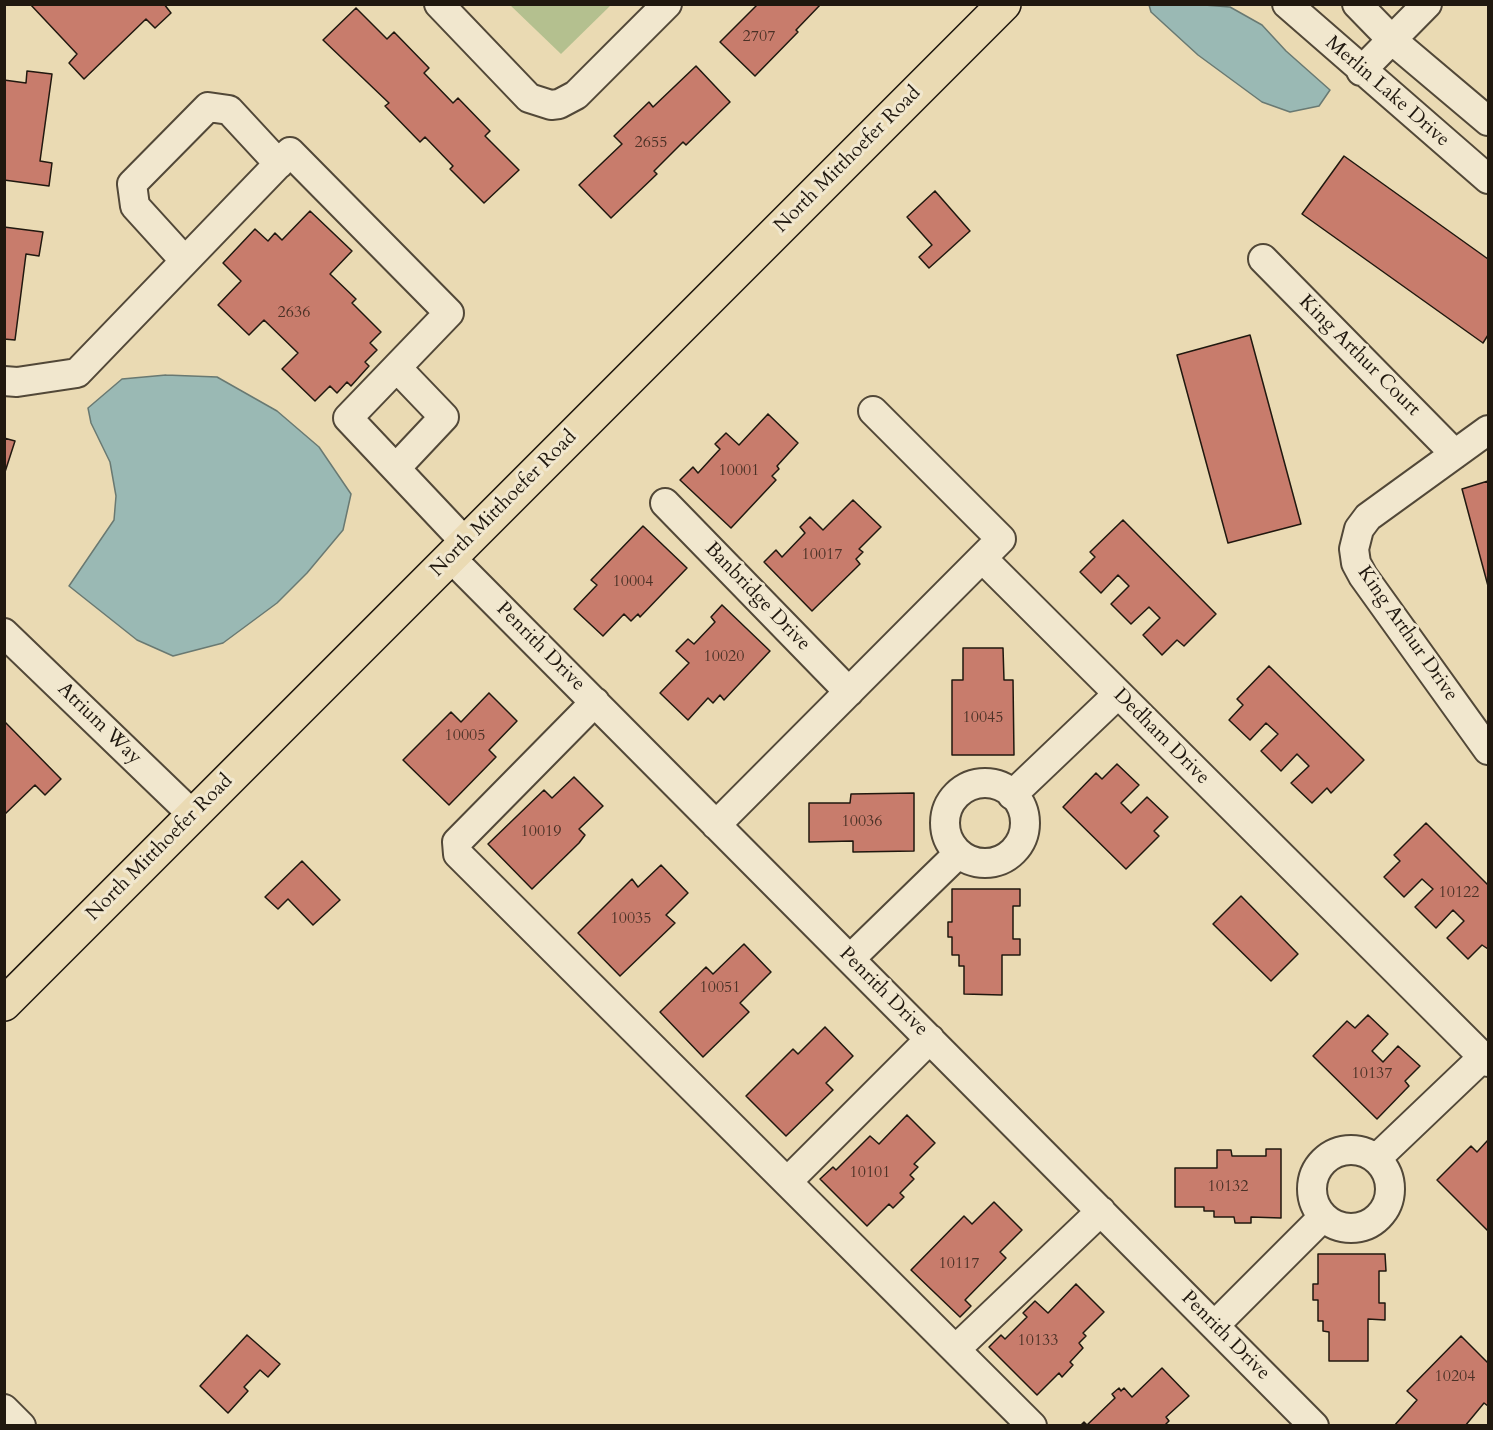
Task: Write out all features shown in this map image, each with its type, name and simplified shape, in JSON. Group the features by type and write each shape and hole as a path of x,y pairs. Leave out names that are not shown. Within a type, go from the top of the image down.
{"main road":[{"name":"North Mitthoefer Road","path":"4,1004 1004,4"}],"street":[{"path":"439,4 529,98 550,105 558,104 576,95 667,4"},
{"name":"Merlin Lake Drive","path":"1287,4 1361,71 1488,179"},
{"path":"1357,4 1392,40 1488,121"},
{"path":"1361,71 1427,4"},
{"path":"185,261 135,206 132,184 207,107 229,110 279,164"},
{"path":"4,381 17,382 77,374 290,152 449,313 397,368 444,417 396,468"},
{"name":"King Arthur Court","path":"1263,259 1455,453"},
{"name":"Penrith Drive","path":"397,368 348,418 396,468 458,550 595,702 1314,1425"},
{"path":"716,825 1001,538 873,411"},
{"name":"King Arthur Drive","path":"1488,430 1368,517 1359,529 1354,549 1356,563 1363,576 1488,750"},
{"name":"Banbridge Drive","path":"665,503 849,692"},
{"name":"Dedham Drive","path":"982,558 1486,1060"},
{"name":"Atrium Way","path":"4,633 193,815"},
{"path":"1012,795 1118,694"},
{"path":"595,702 457,842 458,854 646,1044 788,1181 1032,1425"},
{"path":"990,783 1012,795 1021,806 1024,832 1009,855 997,862 983,864 969,861 958,854 945,832 945,819 955,796 965,788 990,783"},
{"path":"850,959 958,854"},
{"path":"788,1181 930,1039"},
{"path":"1376,1159 1486,1060"},
{"path":"1347,1149 1359,1150 1376,1159 1388,1175 1390,1189 1382,1214 1366,1225 1347,1228 1323,1217 1311,1194 1311,1182 1324,1160 1347,1149"},
{"path":"956,1349 1101,1211"},
{"path":"1215,1325 1323,1217"},
{"path":"4,1409 21,1425"}],"green space":[{"path":"510,5 611,5 561,54"}],"water":[{"path":"1191,4 1230,7 1262,25 1286,51 1330,90 1319,106 1290,112 1262,102 1198,55 1151,12 1149,5"},
{"path":"166,375 217,377 277,411 319,447 351,494 343,530 307,573 277,603 223,643 173,656 137,640 69,586 114,520 116,496 110,462 91,423 88,408 122,379"}],"building":[{"path":"30,4 164,4 171,13 155,28 146,19 84,79 69,63 77,54"},
{"path":"758,4 821,4 796,30 798,32 755,76 720,42"},
{"path":"356,8 387,39 394,32 429,68 424,73 453,103 458,98 490,131 485,136 519,170 484,203 450,169 453,166 425,137 420,142 385,106 389,103 323,40"},
{"path":"696,66 730,102 686,145 683,142 654,171 657,174 611,218 579,185 622,144 614,136 649,102 653,107"},
{"path":"27,71 52,74 40,161 52,163 49,186 4,180 4,80 26,83"},
{"path":"1344,156 1488,259 1488,335 1483,343 1302,214"},
{"path":"935,191 970,231 929,268 919,257 932,245 907,217"},
{"path":"310,211 352,251 330,274 356,299 352,303 381,332 370,343 377,350 365,362 369,366 351,386 347,382 337,393 330,386 315,401 282,369 298,353 264,320 249,335 218,305 241,281 223,263 255,229 268,241 275,233 282,240"},
{"path":"4,227 43,232 39,256 26,254 15,340 4,339"},
{"path":"1250,335 1301,524 1228,543 1177,355"},
{"path":"768,414 798,443 777,466 779,469 772,476 776,480 731,528 680,480 693,467 698,473 720,449 715,444 726,433 739,445"},
{"path":"4,438 15,441 4,475"},
{"path":"1488,481 1488,586 1462,489"},
{"path":"853,500 881,527 859,549 863,552 856,559 860,564 812,611 764,562 776,550 782,557 805,533 800,527 810,517 823,530"},
{"path":"1123,520 1216,614 1184,646 1177,640 1162,655 1143,635 1160,618 1149,607 1131,624 1111,604 1129,586 1118,575 1101,593 1080,572 1095,557 1090,552"},
{"path":"643,526 687,568 640,617 638,614 631,621 624,614 603,636 574,609 597,585 591,580"},
{"path":"722,605 770,651 724,700 720,695 713,703 708,698 688,720 660,693 689,663 676,651 688,639 694,644 715,622 711,617"},
{"path":"963,648 1003,648 1004,680 1013,680 1014,755 952,755 952,680 963,680"},
{"path":"1269,666 1364,760 1331,793 1327,788 1312,803 1291,783 1309,766 1297,754 1281,771 1261,751 1278,734 1266,723 1250,740 1229,720 1243,705 1237,699"},
{"path":"489,693 517,721 489,750 496,757 449,805 403,760 451,712 461,722"},
{"path":"4,721 61,779 45,795 35,785 4,815"},
{"path":"1117,764 1139,785 1121,803 1131,813 1147,797 1168,817 1154,831 1159,836 1126,869 1063,807 1096,773 1102,779"},
{"path":"574,777 603,806 579,829 585,835 579,843 532,889 488,844 544,790 552,798"},
{"path":"914,793 914,851 853,852 853,841 809,842 809,803 850,803 851,794"},
{"path":"1426,823 1488,885 1488,949 1482,945 1468,959 1447,938 1464,921 1453,910 1436,928 1415,907 1433,889 1422,879 1404,897 1384,877 1400,861 1394,855"},
{"path":"302,861 340,900 313,925 288,899 278,909 265,897"},
{"path":"661,865 688,893 666,915 675,923 620,976 578,933 632,879 638,887"},
{"path":"952,889 1020,889 1020,906 1013,906 1013,939 1020,939 1020,955 1002,955 1002,995 964,994 964,966 959,966 959,955 952,955 952,937 948,937 948,922 952,922"},
{"path":"1241,896 1298,954 1271,981 1213,924"},
{"path":"744,944 771,972 740,1003 749,1012 703,1057 660,1012 706,967 713,974"},
{"path":"1368,1015 1388,1034 1372,1051 1383,1062 1398,1046 1420,1066 1405,1081 1409,1086 1377,1119 1313,1056 1347,1021 1355,1028"},
{"path":"825,1027 853,1056 826,1083 833,1090 786,1136 746,1096 793,1049 798,1054"},
{"path":"907,1115 935,1143 914,1164 918,1167 910,1175 914,1179 900,1193 904,1197 893,1208 889,1204 867,1226 820,1179 833,1167 836,1170 870,1136 879,1144"},
{"path":"1488,1140 1488,1231 1437,1180 1471,1146 1477,1152"},
{"path":"1266,1149 1281,1149 1281,1218 1251,1217 1251,1223 1235,1223 1234,1217 1214,1217 1214,1211 1204,1211 1204,1207 1175,1207 1175,1168 1217,1168 1217,1150 1231,1150 1232,1156 1266,1156"},
{"path":"994,1202 1022,1230 1000,1252 1006,1258 965,1300 971,1306 960,1317 911,1270 964,1216 972,1224"},
{"path":"1318,1254 1385,1254 1386,1271 1379,1271 1379,1303 1385,1303 1385,1320 1368,1319 1368,1361 1329,1361 1329,1332 1323,1331 1323,1321 1318,1321 1318,1300 1313,1300 1313,1284 1318,1284"},
{"path":"1076,1284 1104,1312 1083,1333 1086,1336 1079,1343 1083,1348 1070,1362 1073,1365 1062,1377 1059,1373 1037,1395 989,1347 1001,1335 1005,1339 1027,1317 1023,1313 1035,1301 1048,1313"},
{"path":"247,1335 280,1364 268,1377 260,1370 244,1387 248,1391 228,1413 200,1386"},
{"path":"1461,1336 1488,1363 1488,1406 1484,1403 1465,1426 1394,1426 1417,1400 1407,1391"},
{"path":"1162,1368 1189,1396 1166,1417 1169,1421 1164,1426 1080,1426 1084,1422 1087,1425 1115,1398 1112,1394 1119,1388 1121,1391 1124,1388 1132,1397"}]}
